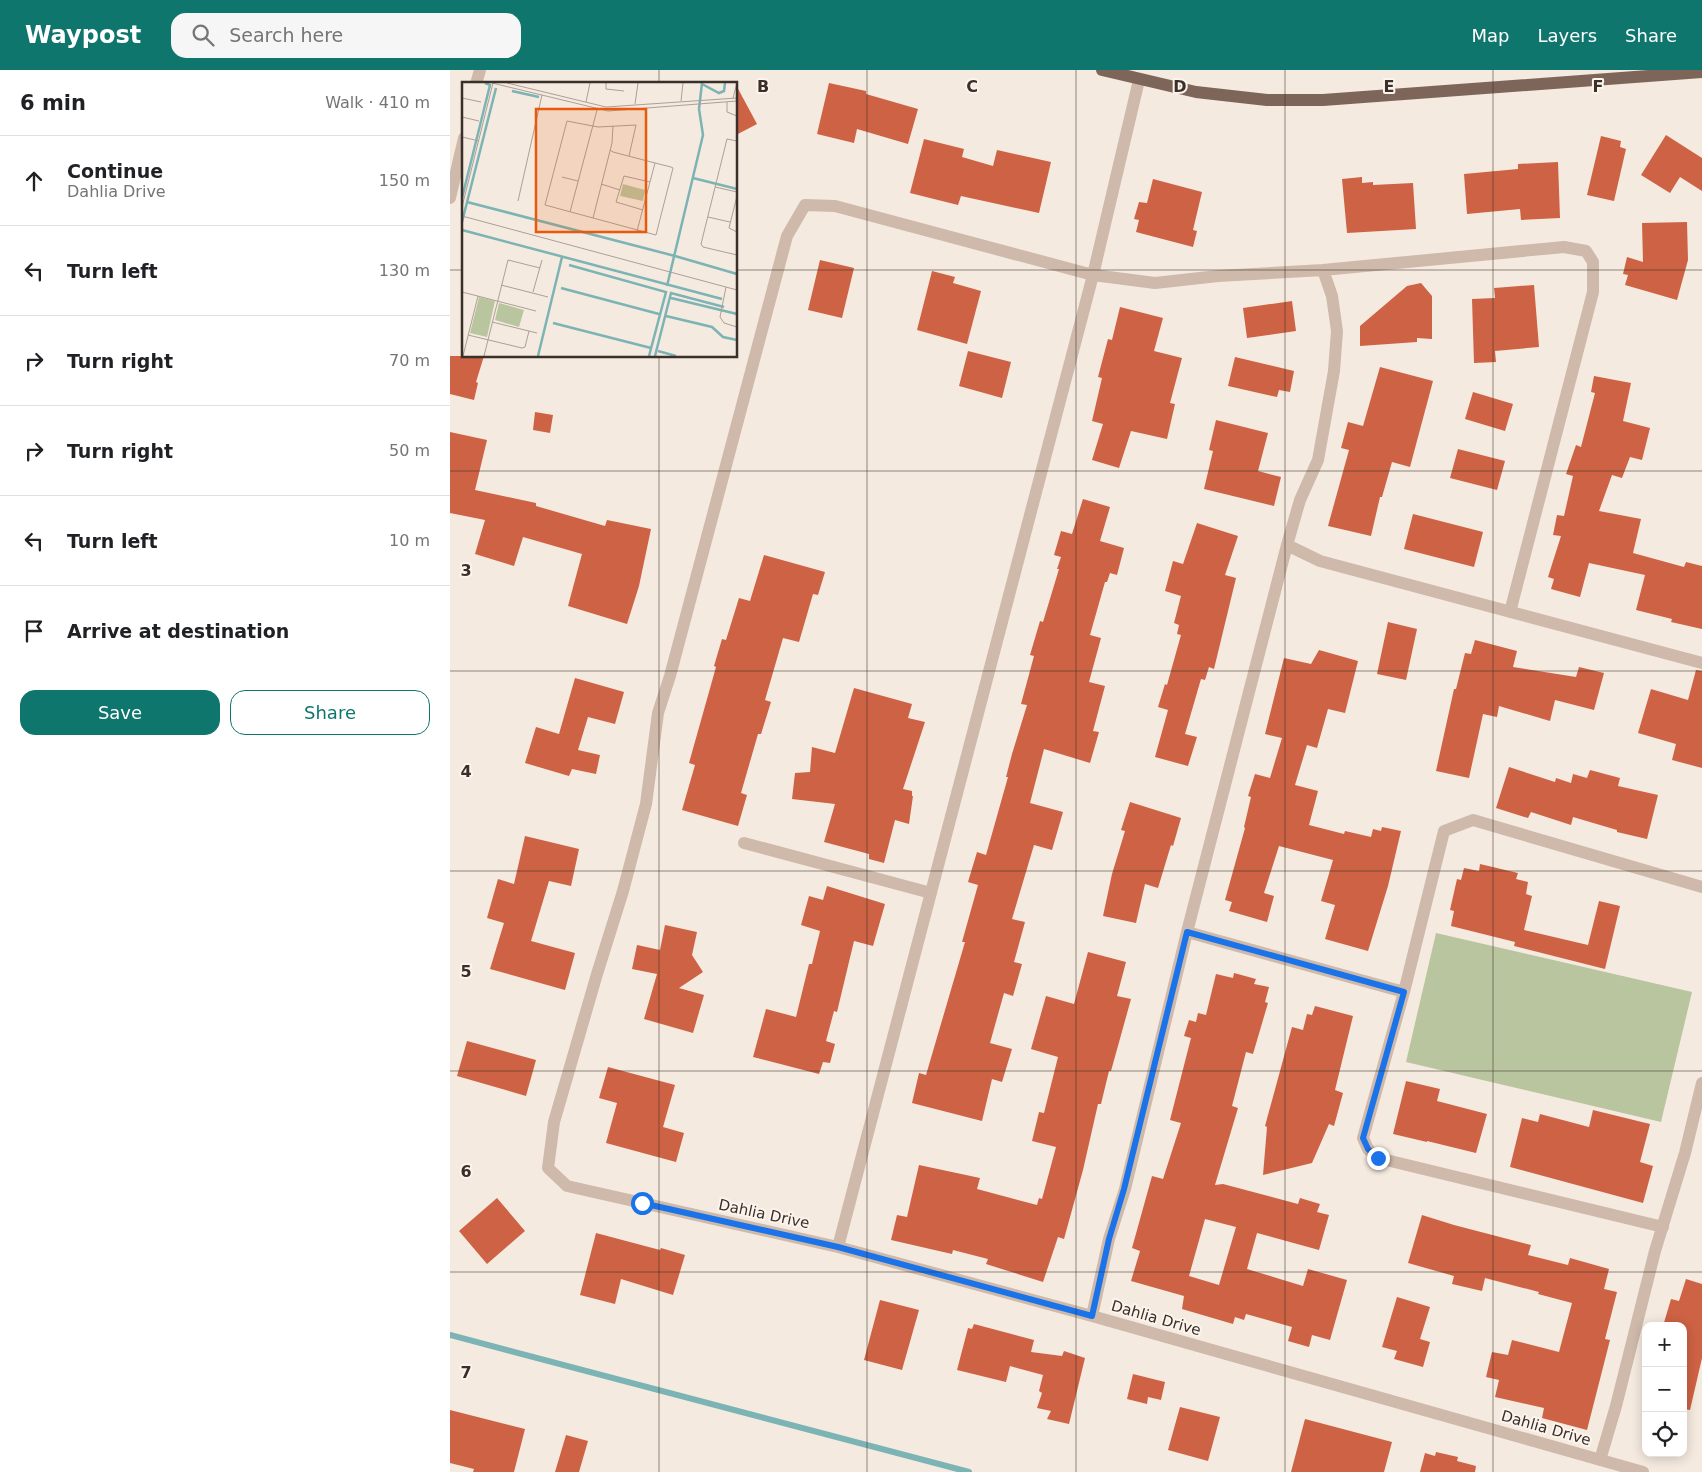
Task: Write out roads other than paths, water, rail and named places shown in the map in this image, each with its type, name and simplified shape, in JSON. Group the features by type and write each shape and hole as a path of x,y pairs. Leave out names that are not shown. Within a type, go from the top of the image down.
{"main road":[{"path":"1102,70 1196,92 1267,100 1322,100 1702,72"}],"street":[{"path":"838,1247 1093,275 1139,80"},
{"path":"450,198 462,147"},
{"name":"Dahlia Drive","path":"1093,275 834,206 805,205 787,236 673,666 658,713 646,804 623,891 554,1122 548,1168 567,1186 838,1247 1092,1316 1643,1472"},
{"path":"1093,275 1155,283 1218,276 1323,270 1564,247 1586,251 1593,262 1593,292 1510,612"},
{"path":"1092,1316 1109,1239 1124,1189 1187,932 1287,545 1300,500 1318,460 1334,371 1337,331 1332,296 1323,270"},
{"path":"1287,545 1320,561 1702,663"},
{"path":"1663,1226 1378,1158 1368,1149 1363,1138 1404,992 1444,832 1473,820 1702,887"},
{"path":"744,843 931,893"},
{"path":"1187,932 1404,992"},
{"path":"1600,1460 1663,1226 1685,1153 1702,1084"}],"waterway":[{"path":"450,1335 969,1472"}]}
